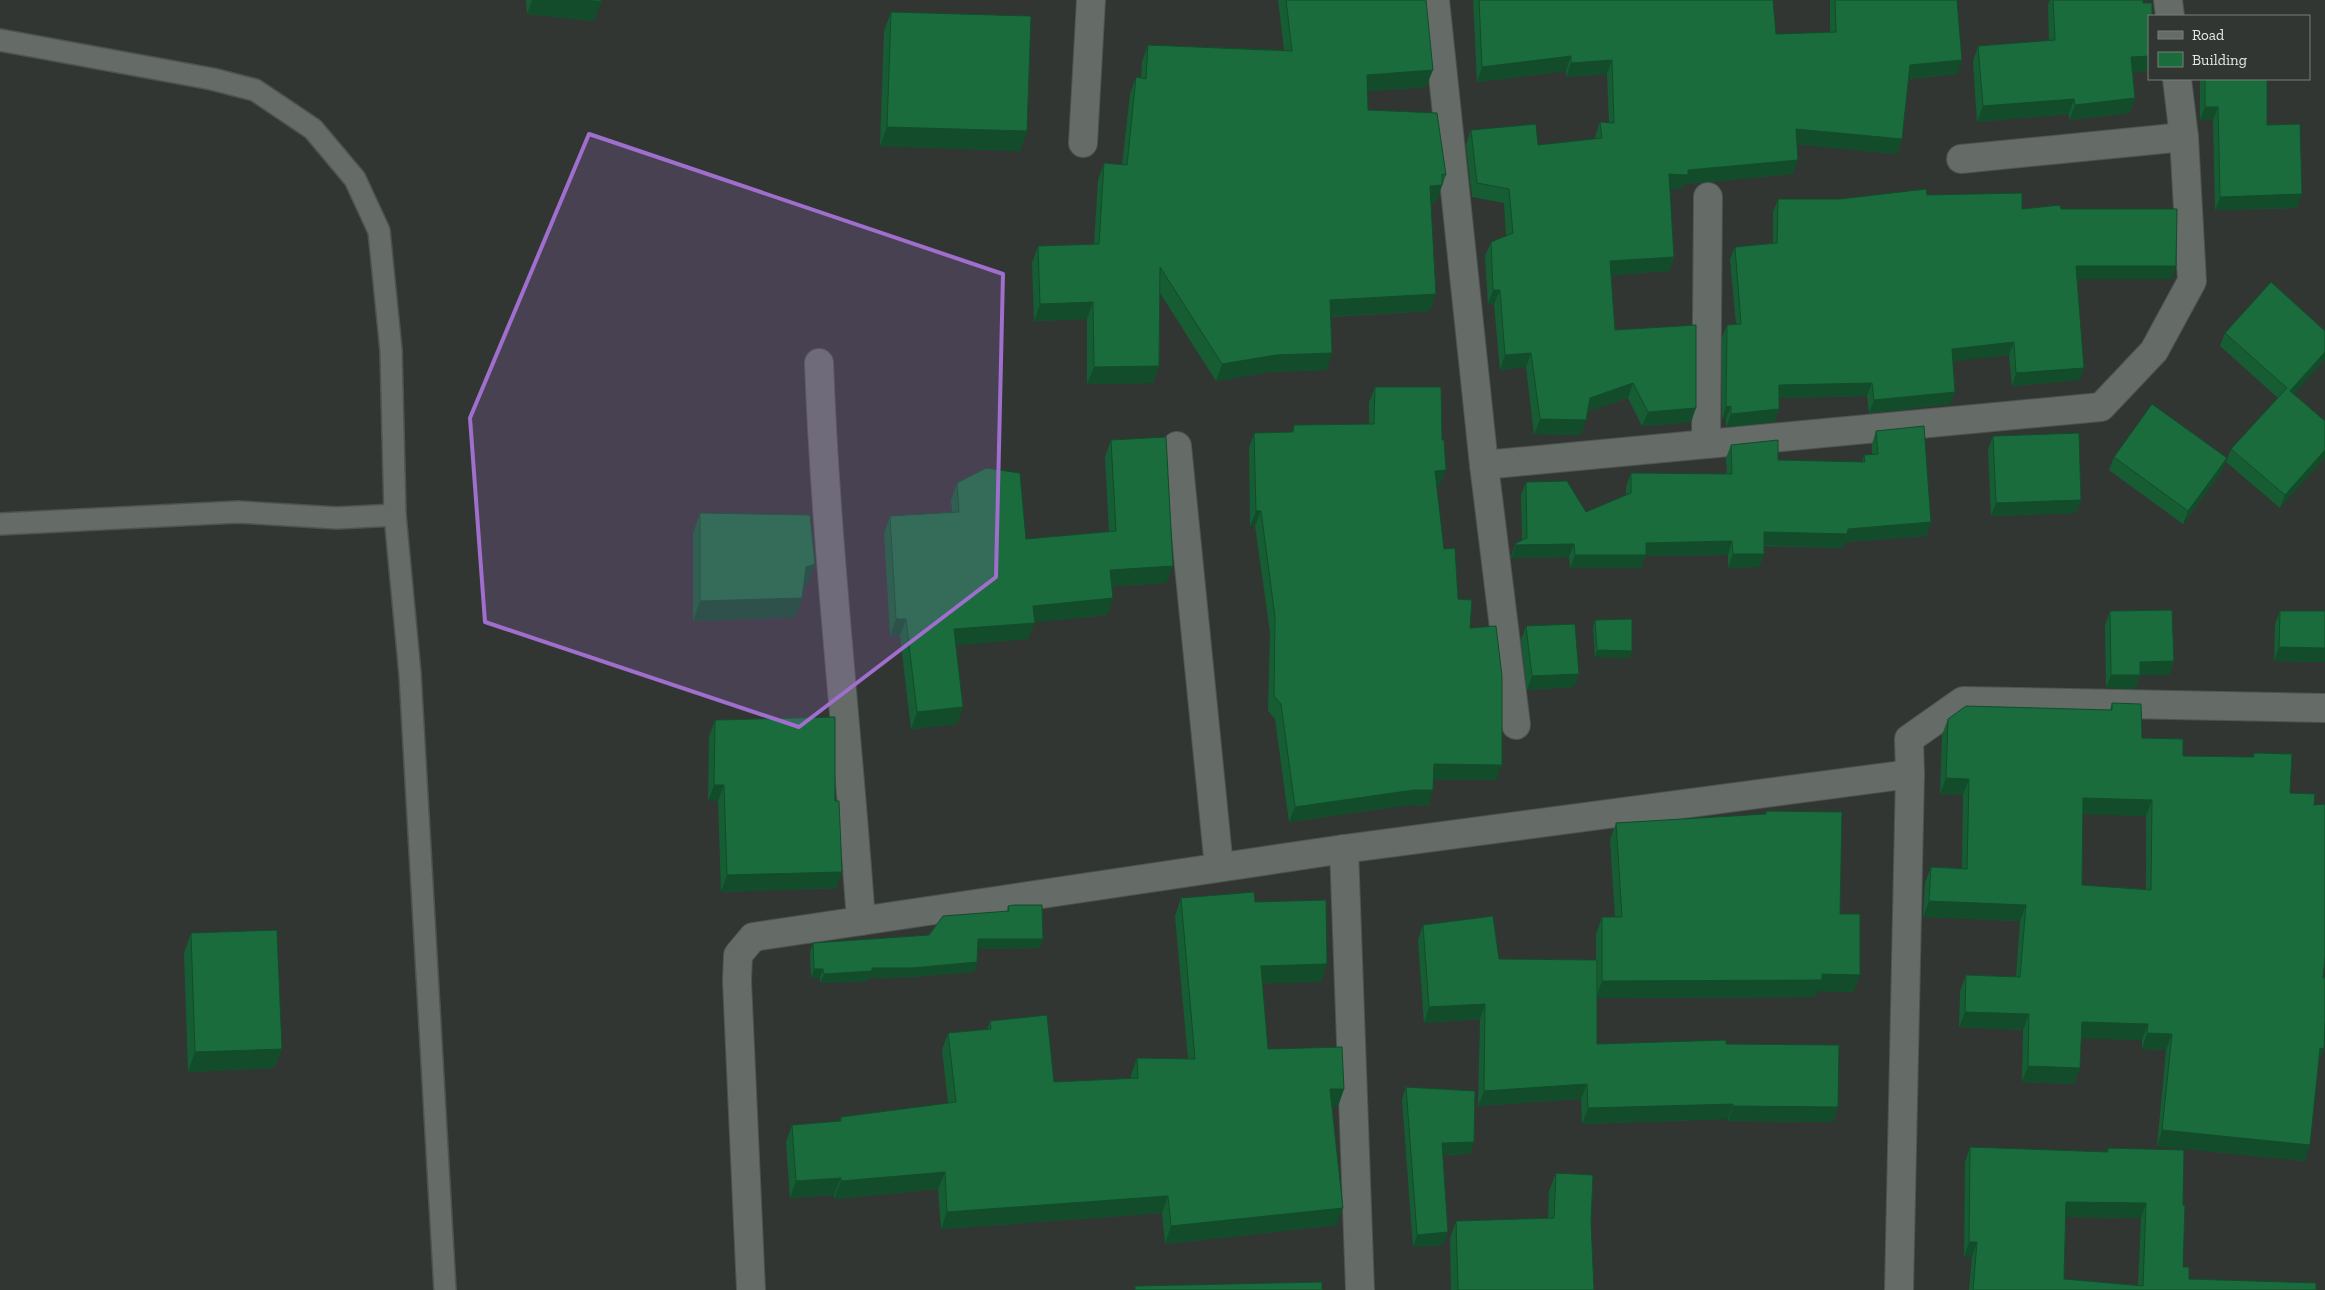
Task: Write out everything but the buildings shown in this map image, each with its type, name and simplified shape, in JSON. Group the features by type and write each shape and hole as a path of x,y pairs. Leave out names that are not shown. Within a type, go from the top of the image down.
{"street":[{"path":"1083,143 1091,0"},
{"path":"1435,0 1484,465 1516,725"},
{"path":"2168,0 2170,15"},
{"path":"1484,465 2101,407 2154,351 2192,281 2184,138 2177,80"},
{"path":"1961,159 2184,138"},
{"path":"1706,444 1708,197"},
{"path":"819,363 823,466 852,785 861,921"},
{"path":"1177,446 1219,868"},
{"path":"1899,1290 1910,774 1909,739 1963,701 2325,708"},
{"path":"751,1290 738,955 753,937 1344,849 1910,774"},
{"path":"1344,849 1360,1290"}],"lane":[{"path":"0,40 212,79 255,90 313,129 356,179 379,231 391,350 395,515 410,674 445,1290"},
{"path":"0,524 238,512 337,518 395,515"}],"highlighted area":[{"path":"589,134 1003,274 996,577 799,727 485,622 470,418"}]}
